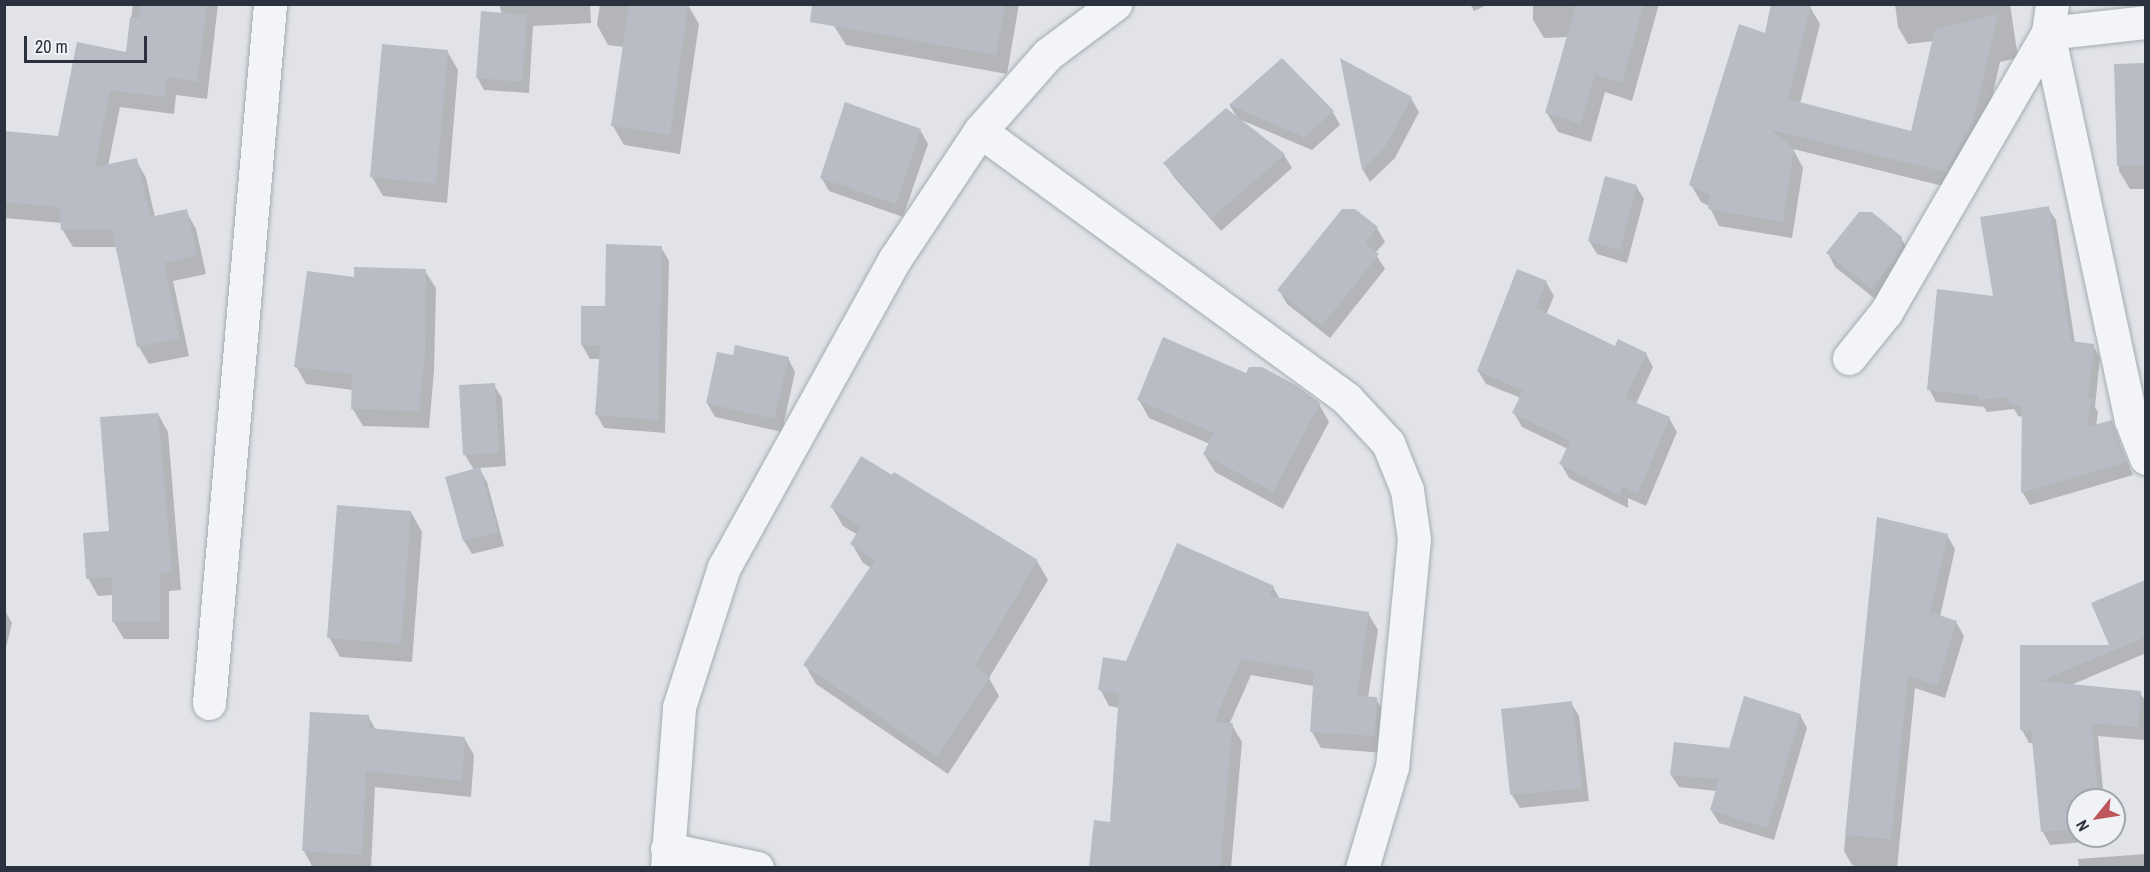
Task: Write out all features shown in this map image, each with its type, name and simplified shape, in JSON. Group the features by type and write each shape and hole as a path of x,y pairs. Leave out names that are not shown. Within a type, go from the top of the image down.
{"street":[{"path":"210,703 270,4"},
{"path":"757,867 667,858 679,707 724,567 895,259 980,131 1048,54 1115,4"},
{"path":"2050,19 2145,22"},
{"path":"1849,358 1886,312 2050,19"},
{"path":"2050,19 2131,420 2145,458"},
{"path":"980,131 1347,399 1388,443 1407,490 1414,539 1392,767 1362,867"}],"building":[{"path":"141,4 207,4 197,82 167,77 164,97 110,90 95,167 137,158 150,217 187,209 197,256 164,263 180,338 137,347 112,230 61,230 60,207 4,202 4,131 58,136 77,42 126,52 130,17 139,18"},
{"path":"629,4 688,4 670,135 611,126"},
{"path":"812,4 1005,4 996,55 810,22"},
{"path":"1576,4 1644,4 1622,83 1595,74 1581,124 1545,113"},
{"path":"1771,4 1811,4 1788,99 1911,131 1935,29 1998,14 1972,126 1946,172 1771,130 1794,149 1783,222 1708,209 1710,195 1689,185 1739,24 1765,33"},
{"path":"481,11 527,15 522,82 476,78"},
{"path":"382,44 448,50 436,184 370,177"},
{"path":"1282,58 1334,111 1304,137 1229,105"},
{"path":"1340,58 1412,97 1385,147 1362,170"},
{"path":"2145,63 2145,165 2117,166 2114,64"},
{"path":"845,102 921,129 896,204 820,178"},
{"path":"1226,108 1285,154 1212,218 1163,163"},
{"path":"1605,176 1637,185 1620,250 1588,241"},
{"path":"2049,206 2071,341 2094,344 2088,398 2092,399 2087,427 2112,420 2127,462 2021,493 2022,406 2009,404 2008,397 1979,400 1978,396 1927,390 1937,289 1993,296 1980,217"},
{"path":"1342,209 1355,209 1378,227 1365,243 1379,254 1322,326 1277,290"},
{"path":"1859,212 1872,212 1902,237 1902,246 1895,259 1871,289 1826,253"},
{"path":"606,244 662,246 658,420 595,415 600,346 581,345 581,306 605,306"},
{"path":"354,267 426,269 425,352 419,411 351,409 352,374 294,367 307,271 354,277"},
{"path":"1517,269 1547,281 1536,308 1615,346 1618,339 1647,353 1625,398 1670,417 1638,493 1621,486 1621,496 1559,464 1570,441 1512,413 1523,390 1477,371"},
{"path":"1163,337 1246,373 1249,367 1262,367 1297,386 1320,403 1273,492 1203,454 1214,433 1137,400"},
{"path":"735,345 789,357 774,419 706,403 717,352 733,355"},
{"path":"495,383 499,453 463,455 459,385"},
{"path":"158,413 172,572 160,573 160,622 112,622 112,577 86,579 83,533 109,531 100,417"},
{"path":"861,456 892,475 894,472 1038,560 975,666 990,677 937,756 803,665 875,560 850,544 861,526 830,507"},
{"path":"480,467 498,532 463,541 445,477"},
{"path":"337,505 411,511 401,644 327,638"},
{"path":"1877,517 1948,534 1930,612 1957,621 1937,685 1908,676 1891,839 1845,835"},
{"path":"1177,543 1274,586 1269,596 1369,612 1357,696 1377,697 1375,736 1310,732 1314,671 1241,659 1214,722 1233,723 1220,867 1089,867 1094,820 1110,822 1119,693 1098,690 1103,657 1126,661"},
{"path":"2145,580 2145,637 2041,681 2141,691 2138,727 2091,723 2098,788 2066,788 2066,830 2041,832 2031,730 2020,730 2020,645 2109,645 2091,603"},
{"path":"1744,696 1801,714 1767,828 1710,810 1719,779 1670,775 1674,742 1729,748"},
{"path":"1572,701 1582,788 1510,795 1501,709"},
{"path":"310,712 369,715 369,728 465,737 462,781 366,771 362,855 302,851"}]}
